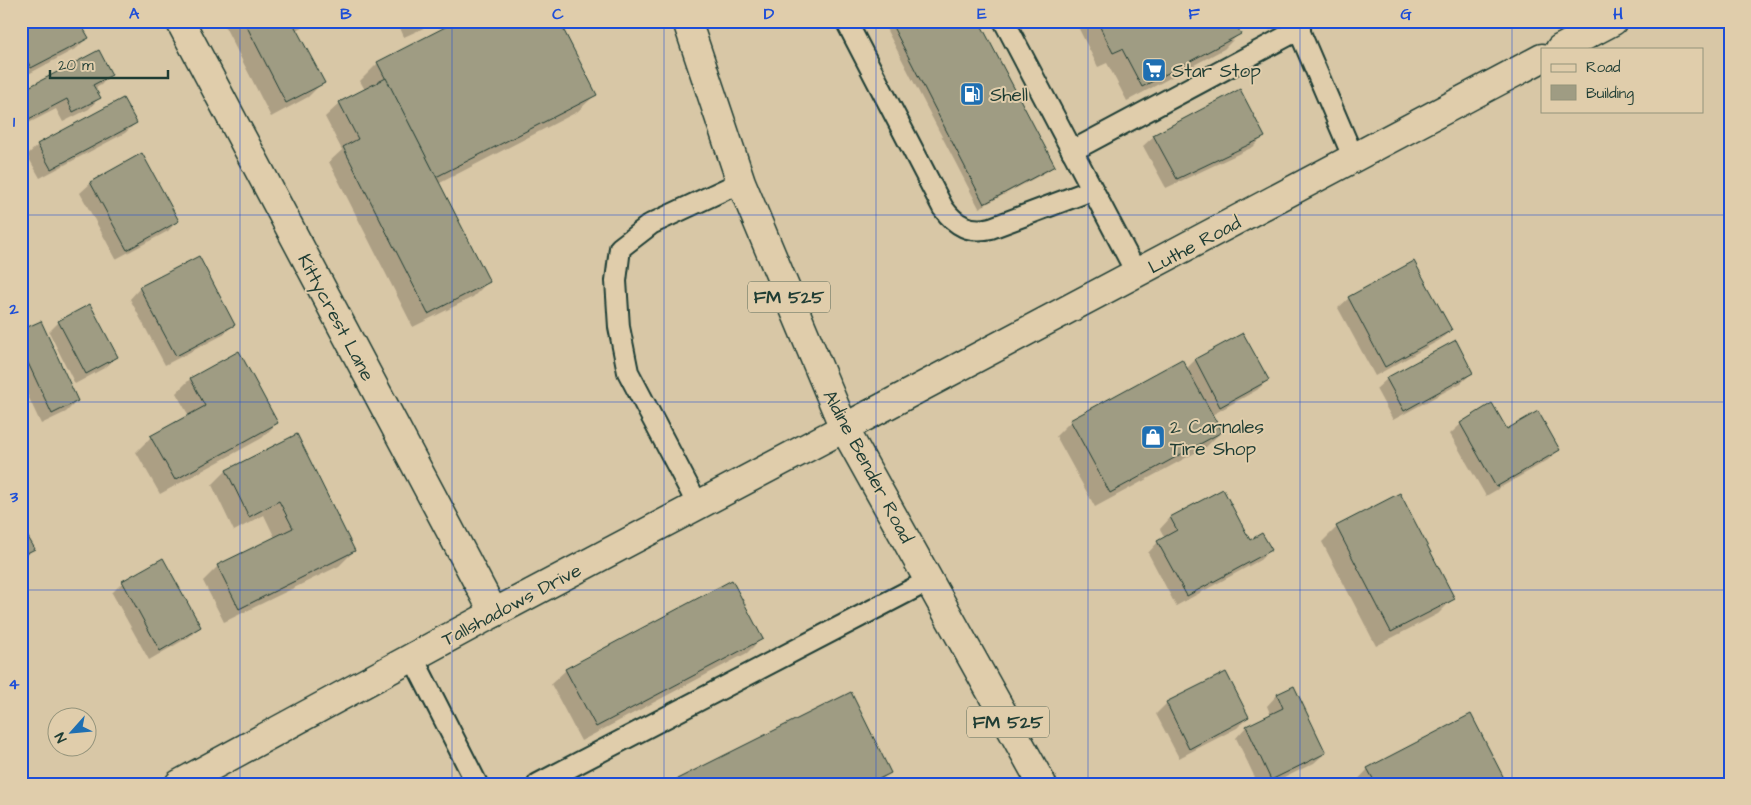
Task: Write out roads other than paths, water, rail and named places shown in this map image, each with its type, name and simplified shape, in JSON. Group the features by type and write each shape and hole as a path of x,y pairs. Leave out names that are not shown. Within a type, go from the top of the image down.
{"street":[{"name":"Kittycrest Lane","path":"180,21 494,613"},
{"name":"Aldine Bender Road","path":"687,21 740,182 844,428 1042,784"},
{"path":"1571,36 1613,21"},
{"name":"Luthe Road","path":"844,428 1541,59"},
{"name":"Tallshadows Drive","path":"179,784 412,656 844,428"}],"lane":[{"path":"846,21 951,220 977,231 991,228 1092,190"},
{"path":"1004,21 1137,274"},
{"path":"1072,151 1298,25 1354,159"},
{"path":"698,505 628,372 619,328 616,282 620,248 651,224 740,182"},
{"path":"538,784 930,580"},
{"path":"412,656 477,784"}],"place":[{"name":"Star Stop","path":"1154,70"},
{"name":"Shell","path":"972,94"},
{"name":"2 Carnales Tire Shop","path":"1153,437"}]}
